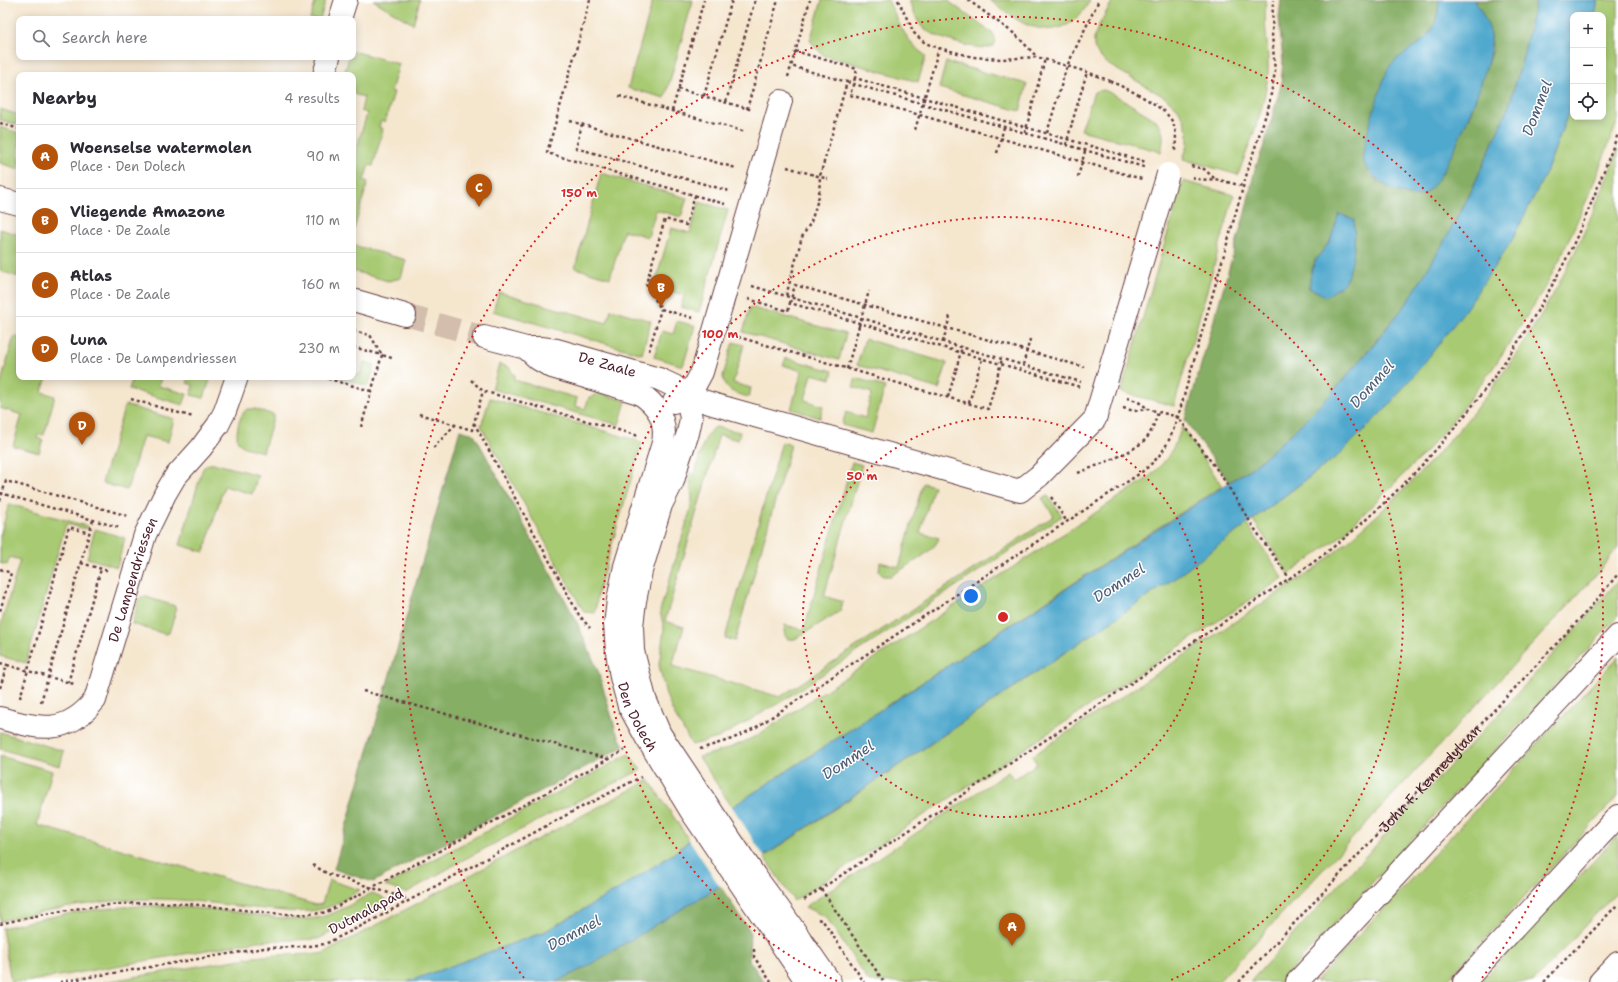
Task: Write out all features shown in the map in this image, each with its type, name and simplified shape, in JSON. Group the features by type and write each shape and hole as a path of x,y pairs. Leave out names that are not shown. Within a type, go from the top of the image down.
{"street":[{"path":"341,16 346,0"},
{"path":"325,72 328,60"},
{"path":"660,413 695,385 702,372 778,109"},
{"path":"684,395 1020,492 1039,476 1095,419 1105,392 1170,171"},
{"path":"0,199 16,203"},
{"path":"356,301 405,315"},
{"name":"De Zaale","path":"484,337 526,348 557,350 668,382 684,395"},
{"name":"De Zaale","path":"526,348 538,359 552,368 639,393 648,399 660,413"},
{"name":"De Lampendriessen","path":"0,718 31,727 47,728 62,725 77,718 95,700 131,577 148,529 175,477 206,443 218,425 225,411 236,380"},
{"name":"Den Dolech","path":"684,395 689,407 691,419 673,481 672,508 647,604 644,636 638,669 645,699 660,734 699,807"},
{"name":"Den Dolech","path":"660,413 664,422 663,443 625,566 615,625 621,677 629,706 646,738 699,807 747,879 767,925 807,982"},
{"path":"1297,982 1618,636"},
{"path":"1464,982 1618,816"},
{"name":"Den Dolech","path":"747,879 783,914 830,982"},
{"path":"1600,982 1618,962"}],"path":[{"path":"590,0 547,153 695,196 751,204"},
{"path":"672,111 704,0"},
{"path":"704,96 732,0"},
{"path":"726,102 755,0"},
{"path":"747,109 778,0"},
{"path":"678,89 747,109 778,109 810,0"},
{"path":"898,0 914,33 924,43 939,48 980,57 1002,59 1037,56"},
{"path":"968,0 1016,35 1037,56 1110,81 1144,98 1168,115 1173,122 1176,132 1176,142 1170,171"},
{"path":"1047,133 1067,66 1098,0"},
{"path":"915,130 939,48"},
{"path":"795,51 857,69 850,95 1147,180"},
{"path":"1024,133 1045,59"},
{"path":"791,66 1066,145 1170,171"},
{"path":"1066,145 1087,72"},
{"path":"855,78 1047,133 1201,180 1215,178"},
{"path":"786,296 802,237 811,222 818,196 820,176 847,82"},
{"path":"619,96 770,139"},
{"path":"570,121 759,175"},
{"path":"0,123 16,128"},
{"path":"582,124 576,148 751,204"},
{"path":"997,153 1004,127"},
{"path":"799,903 1290,579 1344,540 1430,456 1497,372 1527,329 1564,264 1594,197 1618,134"},
{"path":"1078,177 1085,150"},
{"path":"1204,169 1215,178 1243,186"},
{"path":"810,174 828,179"},
{"path":"695,196 686,225 665,219 646,284 661,309 715,328 847,369 988,409 1002,359"},
{"path":"752,300 788,311 795,285 1084,368"},
{"path":"847,369 869,291"},
{"path":"770,292 1023,365 1105,392"},
{"path":"790,303 982,359 1137,401 1148,409 1178,417 1224,480 1254,528 1290,579"},
{"path":"643,375 661,309"},
{"path":"943,342 950,316"},
{"path":"356,332 370,335 382,355 361,428"},
{"path":"1023,365 1030,338"},
{"path":"948,397 962,347"},
{"path":"356,348 392,358"},
{"path":"969,403 982,359"},
{"path":"332,380 371,391"},
{"path":"471,380 483,391 663,443"},
{"path":"419,414 472,430 483,391"},
{"path":"130,399 178,413"},
{"path":"1134,411 1148,409"},
{"path":"1074,475 1132,449 1146,439 1152,429 1158,412"},
{"path":"474,423 579,615 597,636 617,652"},
{"path":"433,448 455,425"},
{"path":"0,501 6,481 148,529"},
{"path":"1,494 93,520 148,529"},
{"path":"40,705 93,520"},
{"path":"20,699 69,527 89,532"},
{"path":"81,563 131,577"},
{"path":"0,569 11,573 0,611"},
{"path":"68,682 101,569"},
{"name":"John F. Kennedylaan","path":"1239,982 1589,609 1618,574"},
{"path":"0,663 97,691"},
{"path":"0,688 7,665"},
{"path":"363,691 609,759"},
{"path":"0,924 69,909 106,904 161,903 311,915 327,912 629,748"},
{"name":"Dutmalapad","path":"60,982 264,948 302,947 326,944 376,919 646,774"},
{"path":"313,865 328,874 409,900"},
{"path":"821,889 884,982"},
{"path":"1544,982 1618,904"}],"green space":[{"path":"316,0 326,0 321,16 311,16"},
{"path":"373,0 420,0 413,24"},
{"path":"653,0 693,0 665,98 628,88"},
{"path":"822,0 888,0 899,24 908,38 919,51 926,56 918,82 823,55 810,41"},
{"path":"909,0 947,0 993,34 995,43 990,47 980,48 967,46 929,32 918,22"},
{"path":"989,0 1090,0 1078,17 1071,23 1055,29 1045,29 1036,28 1025,24"},
{"path":"1113,0 1266,0 1265,18 1268,62 1267,83 1257,124 1238,175 1183,159 1188,145 1188,133 1184,120 1178,109 1166,98 1109,65 1098,55 1094,47 1094,38 1098,27"},
{"path":"1281,0 1439,0 1435,26 1426,38 1392,64 1363,159 1368,172 1381,184 1442,174 1471,112 1492,49 1491,35 1475,0 1536,0 1522,61 1509,106 1470,194 1441,247 1407,303 1333,392 1292,433 1256,465 1229,482 1185,420 1245,213 1255,169 1265,143 1281,85 1283,61 1279,17","holes":["1335,229 1355,237 1351,263 1346,280 1320,293 1309,288 1315,261 1330,241"]},
{"path":"1598,0 1618,0 1618,120 1589,195 1559,261 1541,294 1493,368 1455,418 1420,458 1341,536 1289,574 1253,520 1340,454 1351,442 1546,173 1570,108 1570,120 1606,120 1606,12 1596,12"},
{"path":"356,52 399,64 391,91 394,92 385,122 381,121 379,127 383,129 373,166 369,165 364,180 368,182 356,222 356,151 367,113 361,111 364,97 356,95 356,72 345,72 348,60 356,60"},
{"path":"946,62 1027,84 1020,111 939,88"},
{"path":"1104,90 1156,120 1163,135 1161,152 1081,130 1094,92"},
{"path":"0,109 16,114 16,124 0,120"},
{"path":"0,127 16,132 16,168 0,163"},
{"path":"1618,149 1618,547 1596,575 1218,982 869,982 826,917 805,907 1008,772 1014,779 1037,764 1032,756 1313,570 1388,505 1424,469 1457,432 1488,393 1517,352 1544,310 1568,266 1607,179"},
{"path":"601,173 687,198 681,217 656,210 648,237 624,230 610,278 575,268"},
{"path":"1183,181 1234,195 1174,406 1121,392"},
{"path":"699,202 728,210 699,312 681,307 684,295 654,287 671,228 690,233"},
{"path":"0,229 16,234 16,276 0,271"},
{"path":"356,246 406,260 401,278 388,281 356,272"},
{"path":"499,292 607,323 611,309 651,321 642,354 493,311"},
{"path":"750,307 846,334 839,360 743,332"},
{"path":"677,321 695,326 683,366 654,357 662,331 673,334"},
{"path":"14,336 16,336 16,380 46,380 42,392 55,396 44,435 39,434 37,438 43,440 39,453 13,446 22,415 0,408 0,386"},
{"path":"865,339 947,363 939,389 857,365"},
{"path":"733,342 744,345 733,383 751,388 749,397 732,391 728,388 724,381 723,376"},
{"path":"786,358 833,371 831,379 812,374 805,400 823,406 820,418 791,409 802,371 783,365"},
{"path":"364,362 375,365 368,386 347,380 356,380 356,374 360,375"},
{"path":"499,364 509,367 515,375 514,380 577,398 575,406 585,409 589,397 599,393 626,401 619,425 492,389"},
{"path":"856,378 885,387 872,433 842,425 846,412 865,418 872,393 853,387"},
{"path":"132,380 160,380 159,386 187,394 183,405 129,389"},
{"path":"188,380 210,380 204,398 191,395 193,385 187,383"},
{"path":"490,398 642,442 598,592 595,613 584,612 481,426"},
{"path":"125,405 174,419 168,442 143,436 127,490 102,483"},
{"path":"247,409 255,409 274,415 263,452 244,447 238,442 238,424 242,415"},
{"path":"716,427 740,432 738,440 719,435 665,621 684,627 672,666 780,697 1054,516 1042,498 1048,496 1062,516 779,703 718,738 692,745 673,712 666,695 659,665 664,629 660,611 691,508 692,499 689,473 695,474 705,441 708,435"},
{"path":"1182,427 1222,486 732,807 699,757 729,748 758,735 1145,480 1168,457"},
{"path":"460,430 474,434 575,618 598,671 616,731 624,746 373,882 334,869"},
{"path":"782,442 791,445 735,641 725,638"},
{"path":"852,462 862,465 824,596 843,602 840,611 795,639 786,638 784,633 785,625 804,630"},
{"path":"209,464 217,464 258,475 252,494 224,486 204,552 180,545 203,468"},
{"path":"923,483 934,486 920,533 939,538 932,549 918,559 891,576 883,576 879,572 880,562 899,567"},
{"path":"9,504 87,526 86,529 66,524 26,663 0,656 0,628 20,560 10,557 7,565 0,563 0,536"},
{"path":"1247,524 1283,578 794,901 764,857 1178,576"},
{"path":"95,529 125,538 117,567 87,558"},
{"path":"1618,581 1618,616 1529,714 1280,982 1250,982 1573,632"},
{"path":"141,597 146,597 175,606 176,610 169,633 165,634 132,624 139,599"},
{"path":"1618,657 1618,796 1445,982 1315,982"},
{"path":"0,732 64,751 60,766 0,749"},
{"path":"629,754 641,770 549,815 463,860 406,893 385,886"},
{"path":"0,756 52,771 37,825 316,905 322,904 329,880 360,890 334,905 310,911 280,911 201,902 141,899 81,905 0,921"},
{"path":"649,780 689,840 673,854 617,890 544,932 407,982 104,982 253,957 319,954 326,952"},
{"path":"1618,835 1618,890 1533,982 1480,982"},
{"path":"720,886 750,931 749,960 764,982 556,982 586,967"},
{"path":"372,893 382,897 389,903 318,939 258,941 25,982 11,982 2,928 81,912 141,906 192,908 308,919 318,918 334,913"}],"water":[{"path":"1439,0 1475,0 1490,31 1490,49 1480,88 1452,154 1436,182 1426,193 1418,196 1394,190 1377,179 1366,166 1363,159 1363,153 1372,115 1388,69 1396,60 1421,42 1431,32 1436,19"},
{"name":"Dommel","path":"1536,0 1598,0 1596,12 1570,12 1570,108 1546,173 1511,242 1465,310 1425,362 1388,406 1340,454 1178,576 720,886 586,967 556,982 407,982 544,932 617,890 673,854 732,807 1256,465 1292,433 1333,392 1407,303 1441,247 1470,194 1509,106 1522,61"},
{"path":"1339,214 1354,219 1353,260 1345,281 1325,297 1309,288 1311,273 1315,261 1330,241"}],"pier":[{"path":"731,805 765,858 721,888 688,838"}],"tunnel":[{"path":"405,315 484,337"}],"place":[{"name":"Atlas","path":"479,207"},
{"name":"Vliegende Amazone","path":"661,307"},
{"name":"Luna","path":"82,445"},
{"name":"Woenselse watermolen","path":"1012,946"}]}
